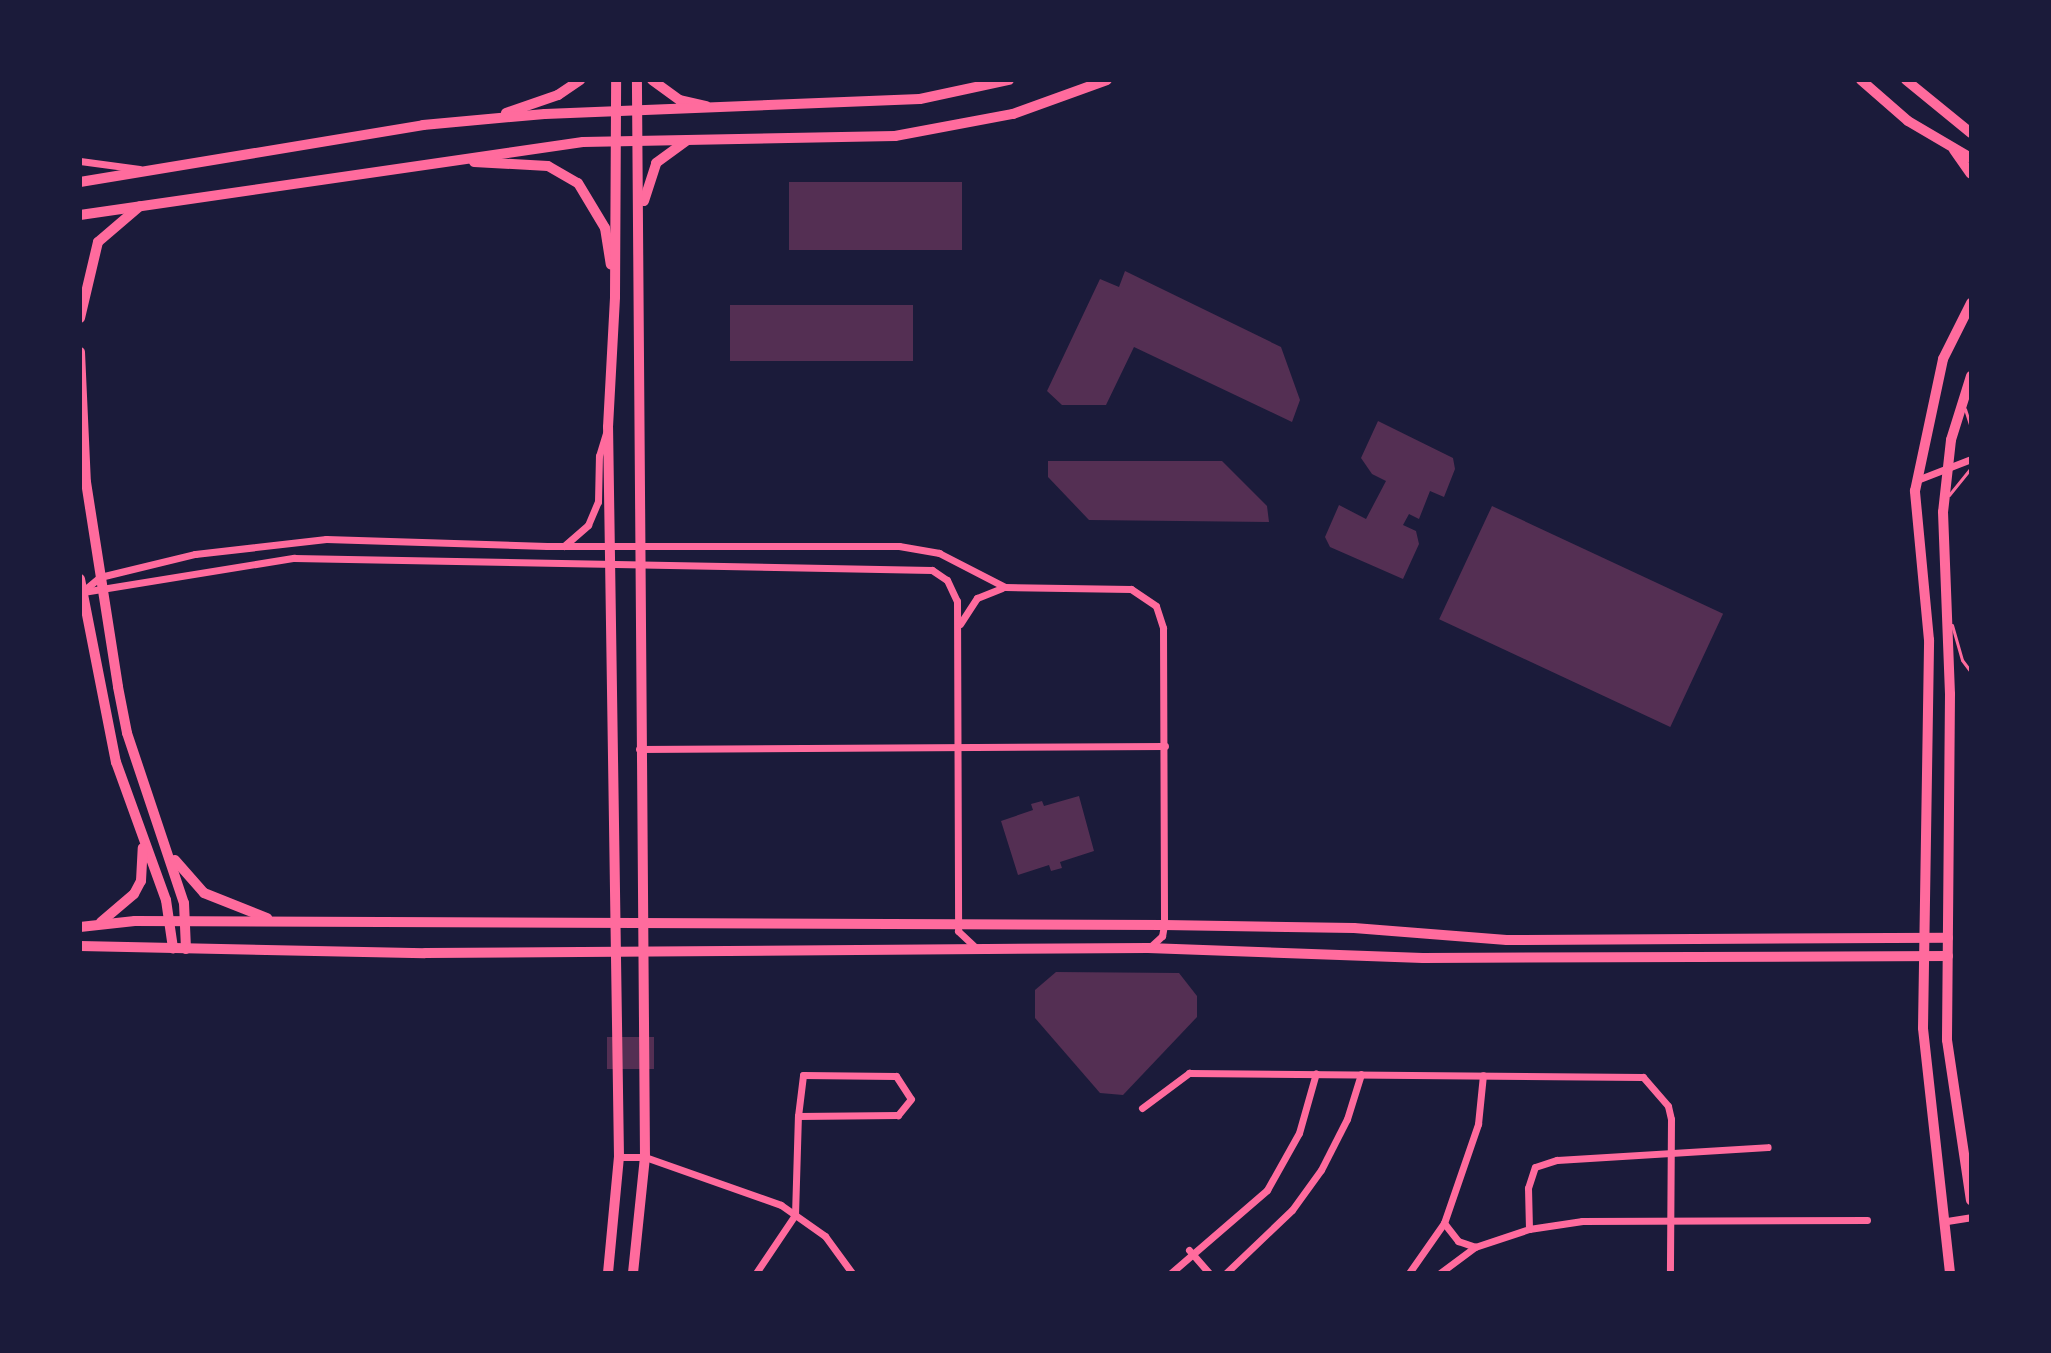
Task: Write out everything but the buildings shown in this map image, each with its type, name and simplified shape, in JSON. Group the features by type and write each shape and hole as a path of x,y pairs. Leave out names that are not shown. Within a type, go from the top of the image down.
{"main road":[{"path":"484,119 543,102 580,80"},
{"path":"608,1273 619,1157 608,427 615,297 616,80"},
{"path":"633,1273 645,1157 638,749 640,227 637,80"},
{"path":"652,80 680,100 719,109"},
{"path":"80,182 323,139 484,119 920,99 1009,80"},
{"path":"80,215 142,203 618,141 895,136 1013,114 1107,80"},
{"path":"1861,80 1908,121 1971,158"},
{"path":"1906,80 1970,132"},
{"path":"640,227 656,163 690,139"},
{"path":"1953,149 1971,174"},
{"path":"448,161 548,166 578,183 605,228 615,297"},
{"path":"80,318 98,242 142,203"},
{"path":"1950,1273 1947,1221 1923,1028 1929,640 1916,481 1943,359 1971,303"},
{"path":"80,352 86,482 127,733 187,922 186,949"},
{"path":"1971,376 1948,464 1945,501 1947,1040 1971,1200"},
{"path":"80,579 116,762 170,921 173,948"},
{"path":"160,831 180,869 204,893 256,916 292,923"},
{"path":"95,925 134,894 144,863 142,834"},
{"path":"80,927 170,921 617,921 1354,928 1507,940 1948,938"},
{"path":"80,946 617,950 1148,948 1409,958 1948,956"}],"street":[{"path":"80,161 146,169"},
{"path":"564,546 588,525 598,502 599,456 608,427"},
{"path":"1916,481 1948,464 1971,459"},
{"path":"81,593 100,577 270,542 422,539 564,546 919,548 1005,587"},
{"path":"81,593 103,592 206,569 294,558 397,556 611,565 932,570 953,588 957,632 958,924 961,937 975,947"},
{"path":"957,632 977,598 1005,587 1117,587 1150,599 1163,628 1164,925 1162,936 1148,948"},
{"path":"638,749 1165,746"},
{"path":"1142,1108 1189,1073 1643,1077 1668,1106 1671,1119 1670,1273"},
{"path":"1171,1273 1195,1257 1267,1190 1299,1133 1316,1073"},
{"path":"1226,1273 1292,1210 1321,1170 1347,1119 1361,1074"},
{"path":"756,1273 795,1215 798,1116 803,1075 896,1076 911,1099 898,1115 798,1116"},
{"path":"1409,1273 1444,1223 1478,1124 1483,1075"},
{"path":"1529,1229 1528,1188 1535,1167 1557,1160 1768,1147"},
{"path":"619,1157 645,1157 713,1179 795,1215 825,1236 852,1273"},
{"path":"1947,1221 1971,1217"},
{"path":"1440,1273 1475,1247 1529,1229 1670,1218 1867,1220"},
{"path":"1444,1223 1458,1241 1475,1247"},
{"path":"1189,1250 1209,1273"}],"lane":[{"path":"1964,398 1971,428"},
{"path":"1945,501 1971,468"},
{"path":"1947,612 1971,672"}]}
